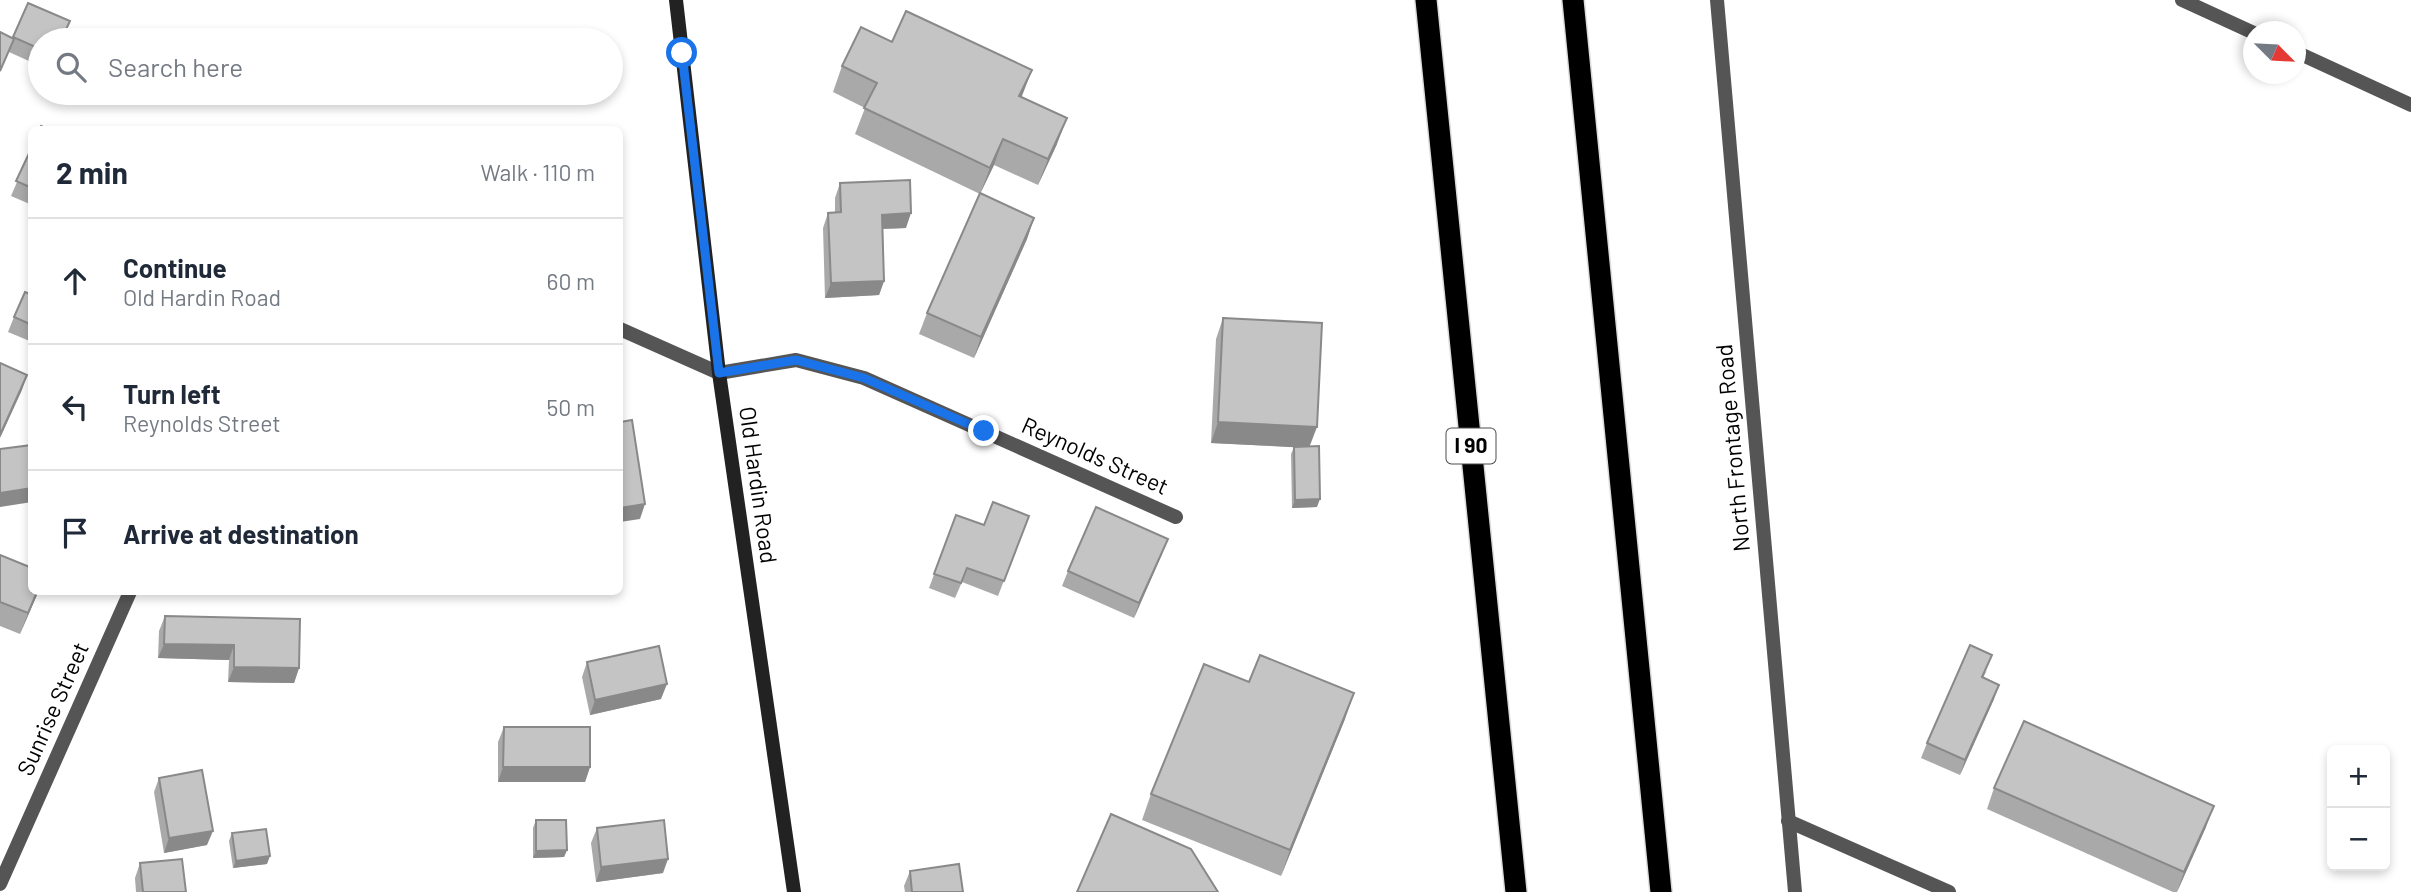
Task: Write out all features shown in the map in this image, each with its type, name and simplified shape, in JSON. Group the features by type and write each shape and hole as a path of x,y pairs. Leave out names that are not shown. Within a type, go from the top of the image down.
{"highway":[{"name":"I 90","path":"1426,0 1516,892"},
{"path":"1573,0 1661,892"}],"main road":[{"name":"Old Hardin Road","path":"676,0 719,373 794,892"}],"street":[{"name":"North Frontage Road","path":"1717,0 1795,892"},
{"path":"2182,0 2243,28"},
{"path":"2306,57 2411,105"},
{"path":"623,330 719,373"},
{"name":"Reynolds Street","path":"719,373 796,360 864,378 1176,516"},
{"name":"Sunrise Street","path":"0,884 129,595"},
{"path":"1788,821 1949,892"}],"building":[{"path":"28,3 70,21 67,28 28,28 28,44 13,37"},
{"path":"906,11 1032,70 1019,96 1067,118 1048,159 1003,139 990,168 864,108 877,83 842,66 861,27 892,42"},
{"path":"0,32 14,39 0,71"},
{"path":"28,156 28,186 16,181"},
{"path":"910,180 911,213 882,215 884,281 831,283 828,213 841,212 840,183"},
{"path":"980,193 1034,218 981,337 927,313"},
{"path":"25,292 28,293 28,323 14,317"},
{"path":"1223,318 1322,323 1317,427 1218,422"},
{"path":"0,363 27,375 0,435"},
{"path":"632,420 645,504 623,508 623,422"},
{"path":"28,446 28,489 0,493 0,449"},
{"path":"1319,446 1320,499 1295,500 1294,447"},
{"path":"993,502 1029,516 1004,581 967,568 961,583 934,574 956,515 984,525"},
{"path":"1096,507 1168,539 1139,603 1068,571"},
{"path":"0,555 28,566 28,595 36,595 28,613 0,602"},
{"path":"165,616 300,619 299,668 234,667 234,645 164,644"},
{"path":"1970,645 1992,655 1982,677 1999,685 1965,760 1927,743"},
{"path":"659,646 667,684 595,700 587,662"},
{"path":"1260,655 1354,693 1290,850 1151,794 1204,664 1249,682"},
{"path":"2024,721 2214,806 2184,872 1994,788"},
{"path":"504,727 590,727 590,767 503,767"},
{"path":"202,770 213,831 169,838 159,778"},
{"path":"1111,814 1191,849 1218,892 1077,892"},
{"path":"536,820 566,820 567,850 536,851"},
{"path":"664,820 668,859 601,867 597,828"},
{"path":"266,829 270,856 236,861 232,833"},
{"path":"182,859 186,892 143,892 140,863"},
{"path":"959,864 963,892 912,892 910,871"}],"route":[{"path":"682,53 719,373 796,360 864,378 984,431"}]}
